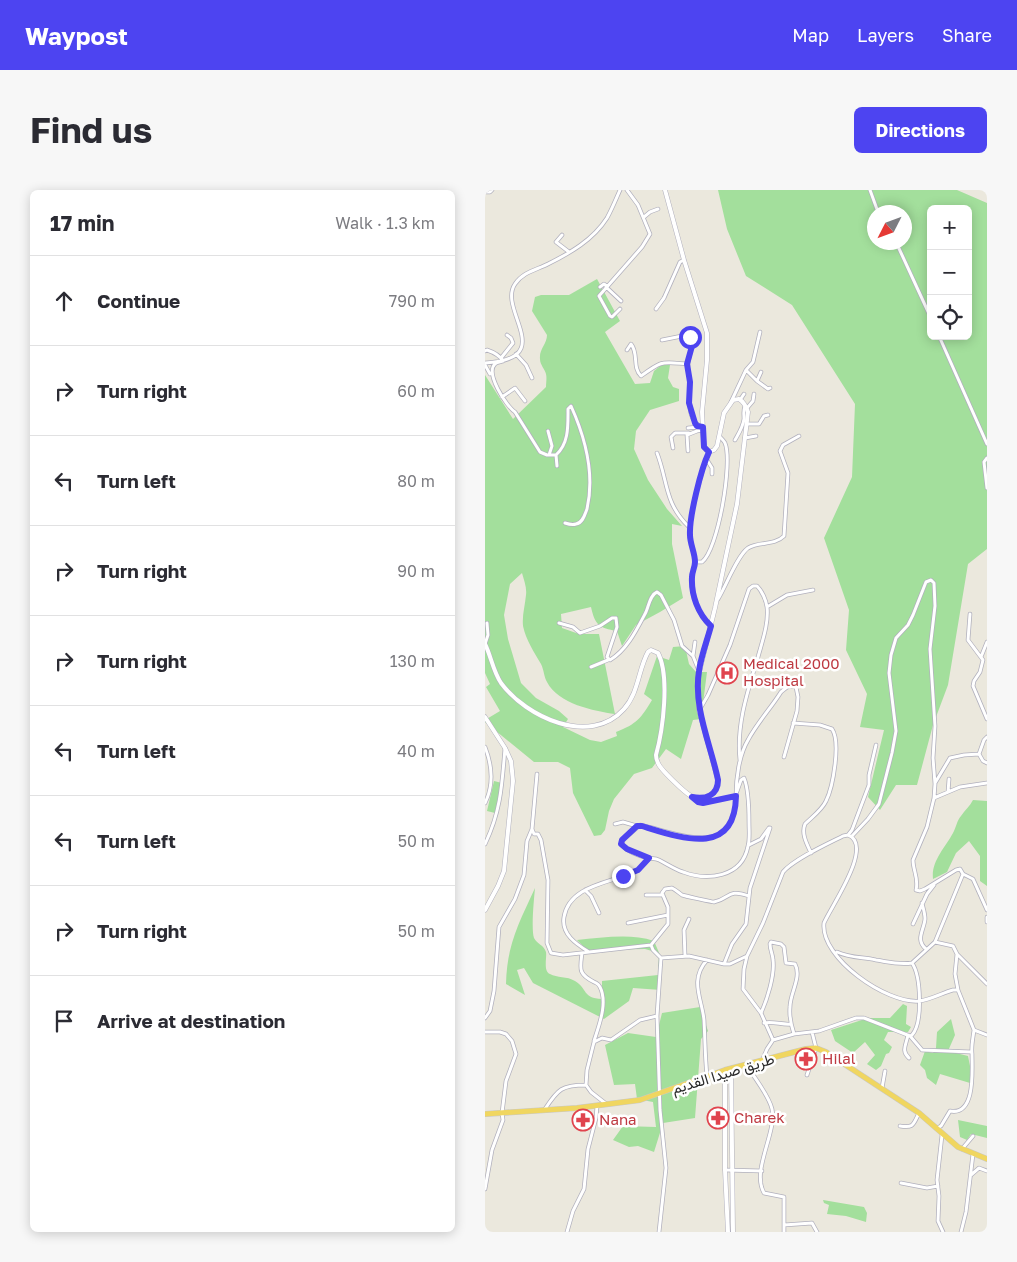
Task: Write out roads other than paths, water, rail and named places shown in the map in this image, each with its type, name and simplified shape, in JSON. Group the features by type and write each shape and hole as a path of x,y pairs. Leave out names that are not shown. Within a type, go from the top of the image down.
{"highway":[{"name":"طريق صيدا القديم","path":"485,1114 544,1111 640,1100 747,1064 816,1048"},
{"path":"816,1048 826,1052 919,1113 962,1150 987,1159"}],"street":[{"path":"485,192 492,190"},
{"path":"490,374 490,370 495,364 516,354 523,339 512,299 515,284 532,270 546,265 578,247 597,231 606,219 620,190"},
{"path":"620,310 612,317 609,315 599,296 650,234 639,205 627,190"},
{"path":"665,190 707,333 702,428 704,447 709,452"},
{"path":"871,190 876,205"},
{"path":"644,217 658,209"},
{"path":"562,235 556,242 569,252"},
{"path":"900,250 927,309"},
{"path":"656,309 664,298 680,262 684,260"},
{"path":"600,287 604,284 621,300"},
{"path":"711,626 702,617 693,594 692,575 695,562 690,527 706,459 709,452 715,449 720,437 724,412 746,370 755,358 760,332"},
{"path":"502,360 505,352 513,343 507,335"},
{"path":"662,340 684,336 690,337 692,350 687,364 692,392 689,403 695,423 702,428"},
{"path":"941,340 987,444"},
{"path":"627,350 631,344 635,350 636,368 641,376 657,364 663,362 687,364"},
{"path":"485,351 487,350 502,360"},
{"path":"494,354 505,352"},
{"path":"516,354 526,365 532,378"},
{"path":"502,360 485,364 502,397 510,409 515,412 537,448 543,454 556,455"},
{"path":"746,370 768,389 770,388"},
{"path":"757,380 761,372"},
{"path":"502,397 515,388 525,401"},
{"path":"740,400 744,394"},
{"path":"735,440 741,430 744,419 743,411 751,404 754,394"},
{"path":"692,797 707,797 715,792 718,787 715,765 699,710 698,696 699,671 717,602 737,504 747,424 746,407 740,400 733,400 729,404"},
{"path":"557,466 556,455 562,448 567,436 568,409 571,406 587,456 591,486 585,514 581,522 565,523"},
{"path":"747,424 759,424 764,416 768,415"},
{"path":"688,428 702,428"},
{"path":"673,448 671,437 675,433 690,433 702,428"},
{"path":"548,432 551,446 549,455"},
{"path":"688,452 687,435 690,433"},
{"path":"745,438 756,436"},
{"path":"717,602 738,560 749,547 774,542 784,536 788,474 779,452 783,445 799,436"},
{"path":"695,562 702,562 706,558 715,534 725,495 725,444 720,437"},
{"path":"657,453 669,498 680,518 690,527"},
{"path":"987,458 984,462 987,488"},
{"path":"706,459 712,468 712,474"},
{"path":"773,1040 761,1013 743,989 747,956 763,923 783,872 789,866 843,836 850,835 868,819 879,804 892,753 896,728 890,680 891,655 895,638 908,625 926,582 930,580 934,583 935,599 930,649 935,726 933,758 935,784 934,798 927,827 913,860 917,876 917,891 922,891 960,869 963,874 973,879 987,910"},
{"path":"699,710 708,695 730,645 751,587 755,586 759,588 767,607 764,635 743,715 739,742 741,763"},
{"path":"767,607 787,595 813,590"},
{"path":"591,667 619,654 646,612 653,594 657,592 661,595 673,620 682,646 693,656 699,671"},
{"path":"970,614 968,640 983,660 980,672 973,686 987,719"},
{"path":"559,623 573,627 579,633 600,626 612,618 616,618 617,627 607,657 609,660"},
{"path":"487,623 489,635 485,644 499,681 513,698 554,722 580,726 606,722 614,718 629,703 648,652 655,650 659,652 663,670 664,710 656,755 657,762 667,774 698,802 703,803 736,795"},
{"path":"693,656 695,642"},
{"path":"981,657 987,642"},
{"path":"615,824 626,822 694,838 716,837 724,832 736,811 736,795 745,746 751,734 781,692 790,686 796,688 798,697 784,757"},
{"path":"485,717 511,760 513,781 506,859 501,880 485,910"},
{"path":"793,723 824,726 832,729 835,737 835,764 830,792 826,803 805,824 804,828 805,839 811,854"},
{"path":"979,754 987,737"},
{"path":"850,835 867,794 876,745"},
{"path":"485,747 489,760 491,787 485,803"},
{"path":"485,844 493,828 500,804 505,771 505,748"},
{"path":"979,754 983,761 987,763"},
{"path":"935,784 950,758 979,754"},
{"path":"485,1018 489,1011 495,984 499,927 521,883 527,841 532,830 537,774"},
{"path":"637,826 622,840 621,844 627,849 649,858 660,860 680,872 702,878 718,877 739,864 749,845 748,806 743,778 736,795"},
{"path":"948,792 949,780"},
{"path":"934,798 960,787 987,783"},
{"path":"724,964 732,944 746,924 751,882 770,828 761,839 749,845"},
{"path":"532,830 534,834 538,834 541,840 548,880 547,943 551,952 563,955 651,945 668,924 667,905 663,896 663,890 672,888 682,895 708,902 719,900 734,893 749,896"},
{"path":"850,835 857,845 853,868 824,924 824,933 834,951 852,972 885,994 919,1001 958,990"},
{"path":"589,953 569,936 563,924 567,907 585,890 605,880 631,873 644,865 649,858"},
{"path":"834,951 847,956 874,959 897,965 911,963 935,942 963,874"},
{"path":"913,924 922,903 936,882"},
{"path":"585,890 591,896 599,913"},
{"path":"646,895 663,896"},
{"path":"922,903 925,920 920,935 926,949"},
{"path":"628,923 668,915"},
{"path":"987,917 987,922"},
{"path":"685,956 684,930 689,919"},
{"path":"761,1013 768,994 773,969 770,944 771,942 781,944 784,946 787,963 795,964 798,970 790,1004 791,1024 794,1034"},
{"path":"935,942 953,946 957,954 987,984"},
{"path":"651,945 661,958 657,1016 661,1128 666,1168 659,1232"},
{"path":"582,953 580,969 582,974 598,984 603,1000 587,1070 586,1085 591,1092 607,1104"},
{"path":"937,1128 941,1126 949,1110 956,1112 960,1110 968,1098 973,1080 971,1052 974,1030 958,990 955,974 957,954"},
{"path":"661,958 685,956 730,964 747,956"},
{"path":"707,960 700,969 697,991 703,1018 707,1076"},
{"path":"909,1058 904,1050 909,1036 912,1036 917,1028 919,1014 917,972 911,963"},
{"path":"594,1042 601,1038 611,1040 640,1020 657,1016"},
{"path":"762,1061 773,1040 794,1034 812,1032 856,1018 865,1018 909,1036 922,1050 971,1052"},
{"path":"764,1023 791,1024"},
{"path":"974,1030 987,1035"},
{"path":"485,1032 506,1034 512,1042 516,1054 507,1075 502,1113 503,1120 492,1150 485,1189"},
{"path":"807,1074 816,1048 812,1032"},
{"path":"747,1064 769,1100 772,1109 772,1121 761,1171 761,1185 764,1193 768,1195 782,1195 785,1199 784,1232"},
{"path":"728,1070 725,1170 728,1232"},
{"path":"728,1070 733,1232"},
{"path":"882,1088 885,1071"},
{"path":"544,1111 556,1094 565,1087 586,1085"},
{"path":"567,1232 573,1211 584,1189 597,1106"},
{"path":"900,1126 913,1126 919,1113"},
{"path":"942,1134 937,1180 939,1196 938,1221 943,1232"},
{"path":"962,1150 973,1136"},
{"path":"961,1232 967,1212 973,1154"},
{"path":"971,1175 979,1168 987,1171"},
{"path":"725,1170 761,1171"},
{"path":"901,1183 927,1188 938,1186"},
{"path":"784,1225 812,1223 817,1232"}],"place":[{"name":"Medical 2000 Hospital","path":"727,673"},
{"name":"Hilal","path":"806,1059"},
{"name":"Charek","path":"718,1118"},
{"name":"Nana","path":"583,1120"}]}
